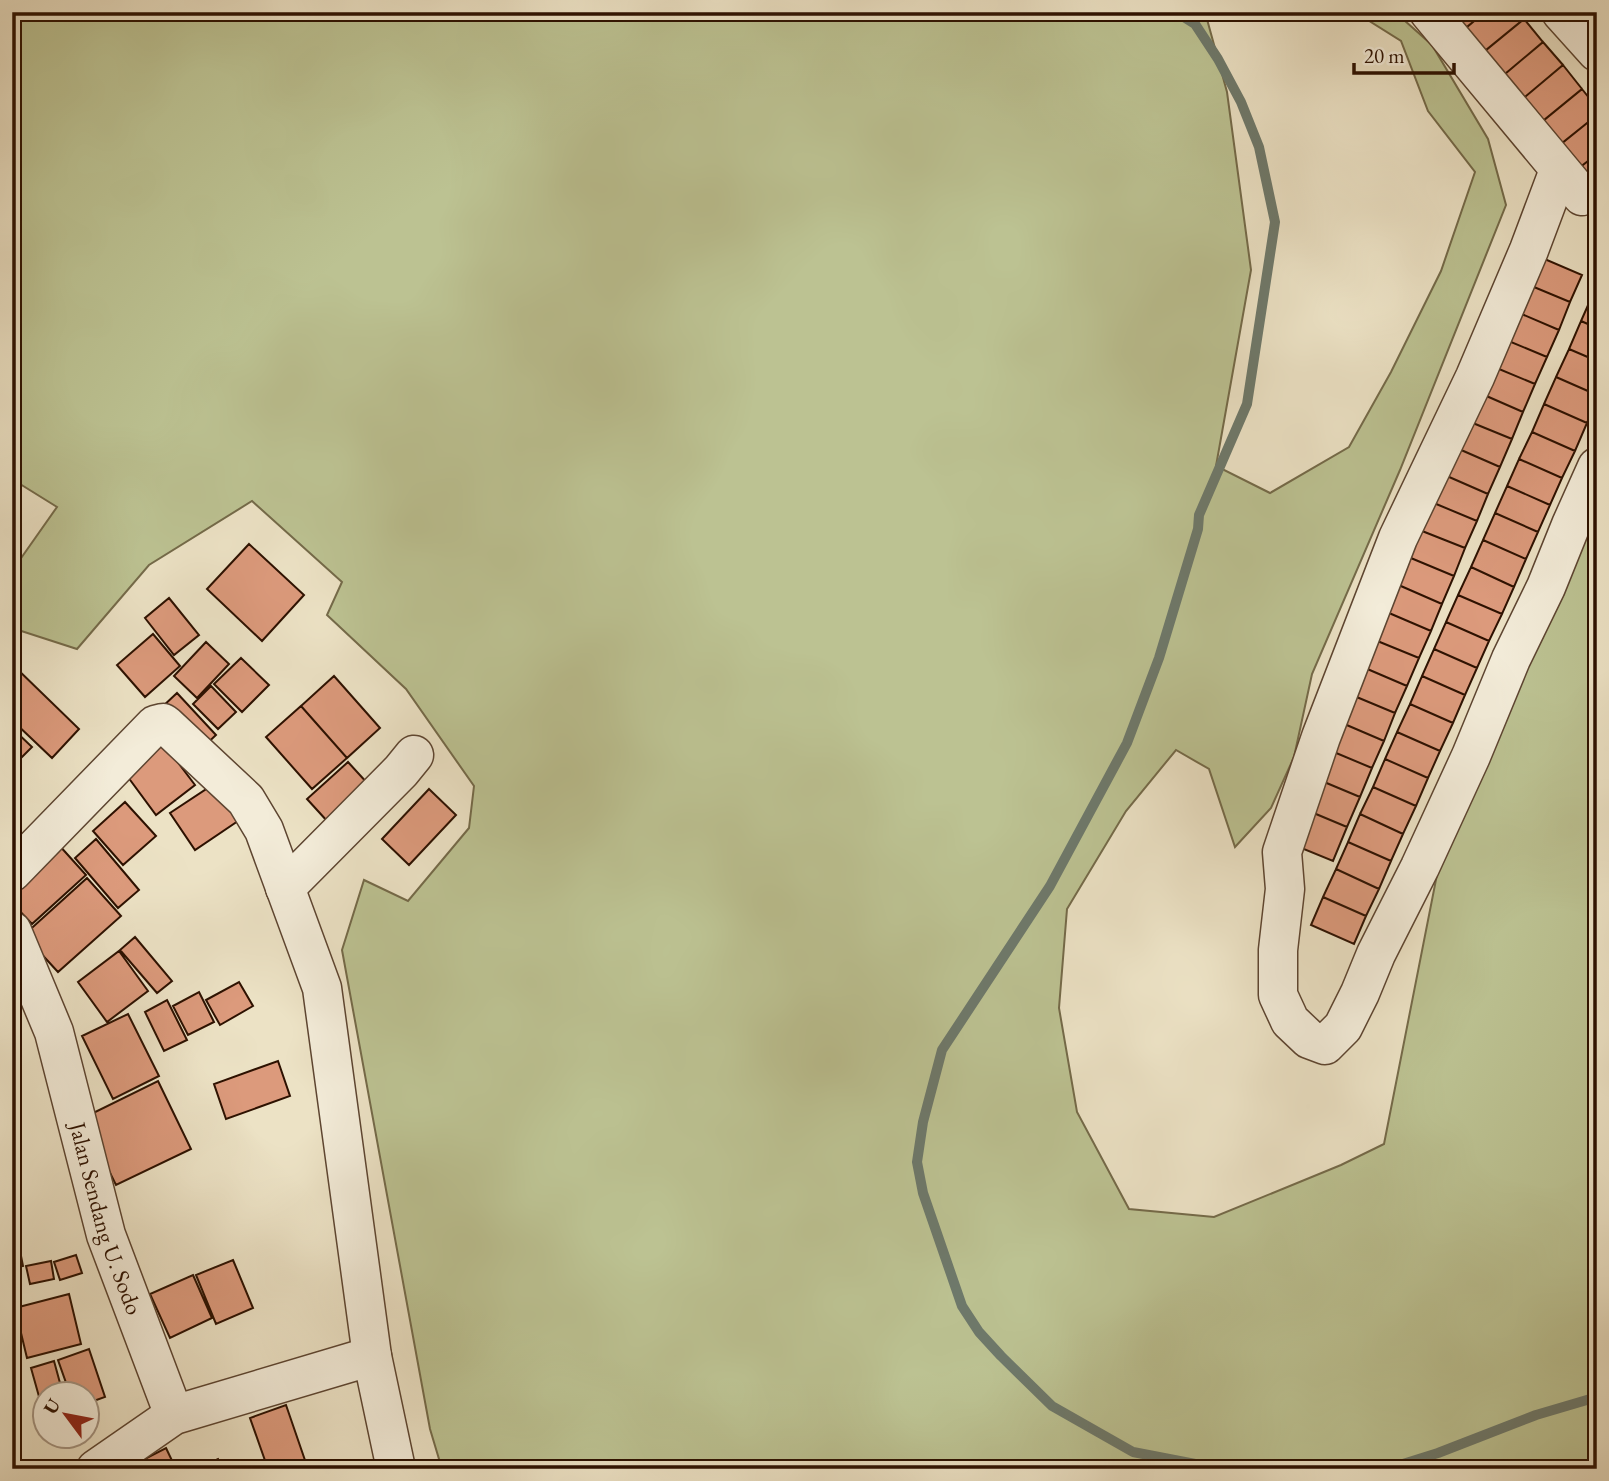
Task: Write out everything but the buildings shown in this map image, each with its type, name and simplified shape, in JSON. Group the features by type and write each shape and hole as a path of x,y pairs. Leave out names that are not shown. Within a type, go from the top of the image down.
{"street":[{"path":"1429,12 1571,183 1529,250 1475,377 1398,538 1321,737 1282,852 1285,889 1278,950 1278,995 1290,1021 1309,1039 1325,1045 1343,1027 1471,756 1597,467"},
{"path":"1561,12 1597,52"},
{"path":"12,872 155,724 163,723 167,726 246,800 264,830 322,988 372,1356 396,1469"},
{"path":"285,888 414,755"},
{"name":"Jalan Sendang U. Sodo","path":"12,931 54,1032 106,1235 174,1415"},
{"path":"96,1469 174,1415 372,1356"}],"green space":[{"path":"12,12 1205,12 1227,92 1251,270 1216,466 1270,493 1349,447 1391,372 1441,271 1475,172 1428,111 1401,41 1355,12 1395,12 1432,45 1488,139 1506,205 1400,470 1312,674 1294,757 1271,808 1235,847 1209,769 1176,750 1126,811 1067,909 1059,1008 1077,1112 1129,1209 1214,1217 1341,1165 1384,1144 1443,844 1597,505 1597,1469 442,1469 430,1429 342,950 364,880 408,901 469,828 474,786 406,689 327,615 342,582 252,501 149,565 77,649 12,628 12,571 57,507 12,479"}],"waterway":[{"path":"1176,12 1195,24 1241,102 1259,147 1275,222 1247,404 1199,515 1198,529 1159,658 1127,743 1050,886 942,1050 923,1122 917,1162 923,1193 962,1306 979,1332 1001,1356 1052,1406 1133,1452 1221,1469"},
{"path":"1387,1469 1438,1453 1536,1415 1597,1397"}]}
